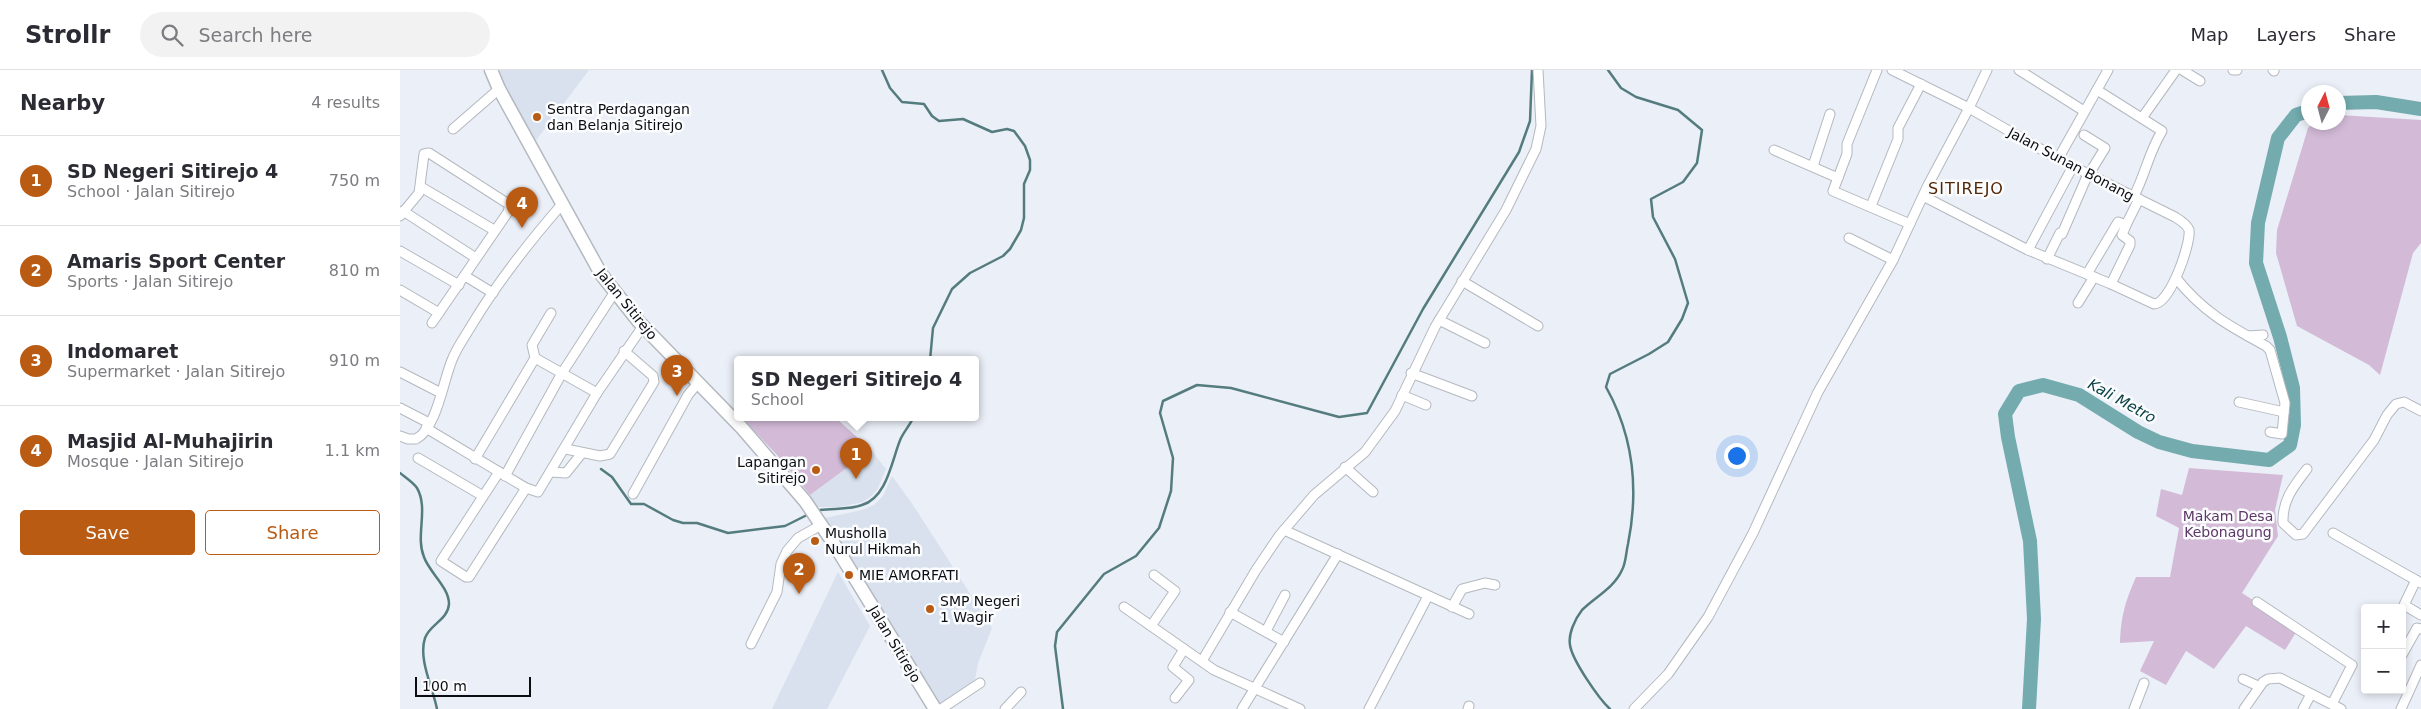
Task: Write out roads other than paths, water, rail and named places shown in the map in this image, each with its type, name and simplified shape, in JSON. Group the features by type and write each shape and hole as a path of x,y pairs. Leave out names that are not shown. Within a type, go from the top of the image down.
{"main road":[{"name":"Jalan Sitirejo","path":"491,70 499,89 563,203 592,261 614,293 641,324 784,474 822,525 935,709"}],"street":[{"path":"1202,661 1256,570 1284,530 1314,495 1373,443 1386,426 1439,320 1506,210 1536,149 1541,126 1538,70"},
{"path":"1877,70 1847,144 1847,154 1833,191 1910,224"},
{"name":"Jalan Sunan Bonang","path":"1892,70 1969,108 2058,159 2175,217 2188,228 2176,278"},
{"path":"1634,709 1668,674 1708,617 1753,533 1818,392 1893,260 1987,70"},
{"path":"2019,70 2084,110"},
{"path":"2058,159 2108,70"},
{"path":"2142,118 2176,70"},
{"path":"2182,70 2200,81"},
{"path":"1871,206 1898,139 1898,128 1921,84"},
{"path":"453,129 499,89"},
{"path":"2097,90 2162,131 2149,154 2144,176 2122,235 2130,241 2130,245 2110,284"},
{"path":"1813,166 1830,114"},
{"path":"2047,259 2060,233 2062,234 2088,174 2108,144 2084,135"},
{"path":"1774,150 1838,178"},
{"path":"432,323 508,212 510,204 429,153 424,154 421,187 402,213 476,258"},
{"path":"2028,250 2073,166"},
{"path":"421,187 494,230"},
{"path":"1923,196 2047,259 2091,275 2156,304 2163,300 2176,278 2197,302 2228,327 2266,346 2270,350 2284,396 2282,434 2270,432"},
{"path":"400,436 408,439 416,438 428,426 456,352 493,293 533,236 563,203"},
{"path":"2078,303 2118,222 2126,225"},
{"path":"1849,238 1893,260"},
{"path":"400,251 459,285"},
{"path":"465,276 493,293"},
{"path":"1462,281 1538,326"},
{"path":"400,290 439,313"},
{"path":"526,488 469,577 466,577 441,560 483,496 502,474 562,373 614,293"},
{"path":"476,458 535,358 532,346 551,313"},
{"path":"1439,320 1485,343"},
{"path":"400,408 502,474 526,488 538,492 566,448 597,393 624,351 628,350 641,324"},
{"path":"2245,336 2263,335"},
{"path":"566,448 600,456 610,454 654,382 653,376 624,351"},
{"path":"535,358 597,393"},
{"path":"400,372 441,393"},
{"path":"1411,373 1472,396"},
{"path":"633,494 688,395 698,384"},
{"path":"1402,396 1426,405"},
{"path":"2239,402 2284,412"},
{"path":"2307,469 2288,495 2284,510 2283,523 2296,535 2303,534 2348,476 2374,440 2387,415 2396,404 2404,402 2421,411"},
{"path":"551,472 566,473 582,453"},
{"path":"418,458 483,496"},
{"path":"1345,467 1373,492"},
{"path":"751,644 777,592 781,564 787,550 798,538 822,525"},
{"path":"1284,530 1469,614"},
{"path":"2334,533 2418,582 2404,605 2421,615"},
{"path":"1242,709 1338,554"},
{"path":"1151,626 1175,591 1154,575"},
{"path":"1452,607 1462,589 1487,582 1495,585"},
{"path":"1266,631 1285,595"},
{"path":"1369,709 1428,596"},
{"path":"2257,602 2352,664 2332,704"},
{"path":"1124,607 1214,670 1300,709"},
{"path":"1230,612 1284,642"},
{"path":"2405,649 2416,628 2421,629"},
{"path":"1175,698 1189,680 1173,668 1184,649"},
{"path":"2406,688 2421,665"},
{"path":"2244,709 2258,686 2268,679 2280,678 2341,709"},
{"path":"2243,679 2258,686"},
{"path":"941,709 980,683"},
{"path":"2134,709 2144,683"},
{"path":"1005,709 1021,692"},
{"path":"2303,709 2312,694"},
{"path":"2401,709 2404,694"}],"waterway":[{"path":"882,70 890,88 902,102 924,104 932,116 939,121 963,119 992,132 1007,129 1014,131 1025,146 1030,160 1030,170 1024,184 1024,218 1021,230 1010,249 1003,256 970,273 952,289 933,328 930,356"},
{"path":"1063,709 1055,646 1057,632 1104,574 1136,556 1159,528 1171,491 1173,458 1160,413 1163,401 1197,385 1231,388 1339,417 1367,413 1423,309 1519,152 1530,121 1532,70"},
{"path":"1608,70 1621,88 1636,97 1678,110 1702,130 1697,163 1683,182 1651,199 1653,217 1675,259 1688,303 1682,319 1668,342 1610,374 1606,387 1623,425 1632,464 1633,503 1631,524 1625,561 1619,576 1582,610 1573,627 1570,645 1581,669 1610,709"},
{"name":"Kali Metro","path":"2346,103 2376,102 2421,109"},
{"name":"Kali Metro","path":"2029,709 2034,619 2030,541 2005,414 2019,391 2043,385 2079,395 2138,432 2159,442 2192,451 2269,460 2290,445 2294,425 2293,388 2280,337 2256,263 2258,223 2278,138 2296,115 2301,113"},
{"path":"820,510 857,507 871,501 883,486 901,438 911,421"},
{"path":"601,469 612,477 631,504 644,504 673,520 683,523 697,523 728,533 785,526 807,515"},
{"path":"400,473 416,486 420,496 422,505 421,540 424,557 446,592 449,604 446,614 427,633 423,646 423,655 437,709"}],"place":[{"name":"Sentra Perdagangan dan Belanja Sitirejo","path":"537,117"},
{"name":"Masjid Al-Muhajirin","path":"522,228"},
{"name":"Indomaret","path":"677,396"},
{"name":"Lapangan Sitirejo","path":"816,470"},
{"name":"SD Negeri Sitirejo 4","path":"856,479"},
{"name":"Musholla Nurul Hikmah","path":"815,541"},
{"name":"MIE AMORFATI","path":"849,575"},
{"name":"Amaris Sport Center","path":"799,594"},
{"name":"SMP Negeri 1 Wagir","path":"930,609"}],"district":[{"name":"SITIREJO","path":"1966,188"}],"park label":[{"name":"Makam Desa Kebonagung","path":"2228,524"}]}
